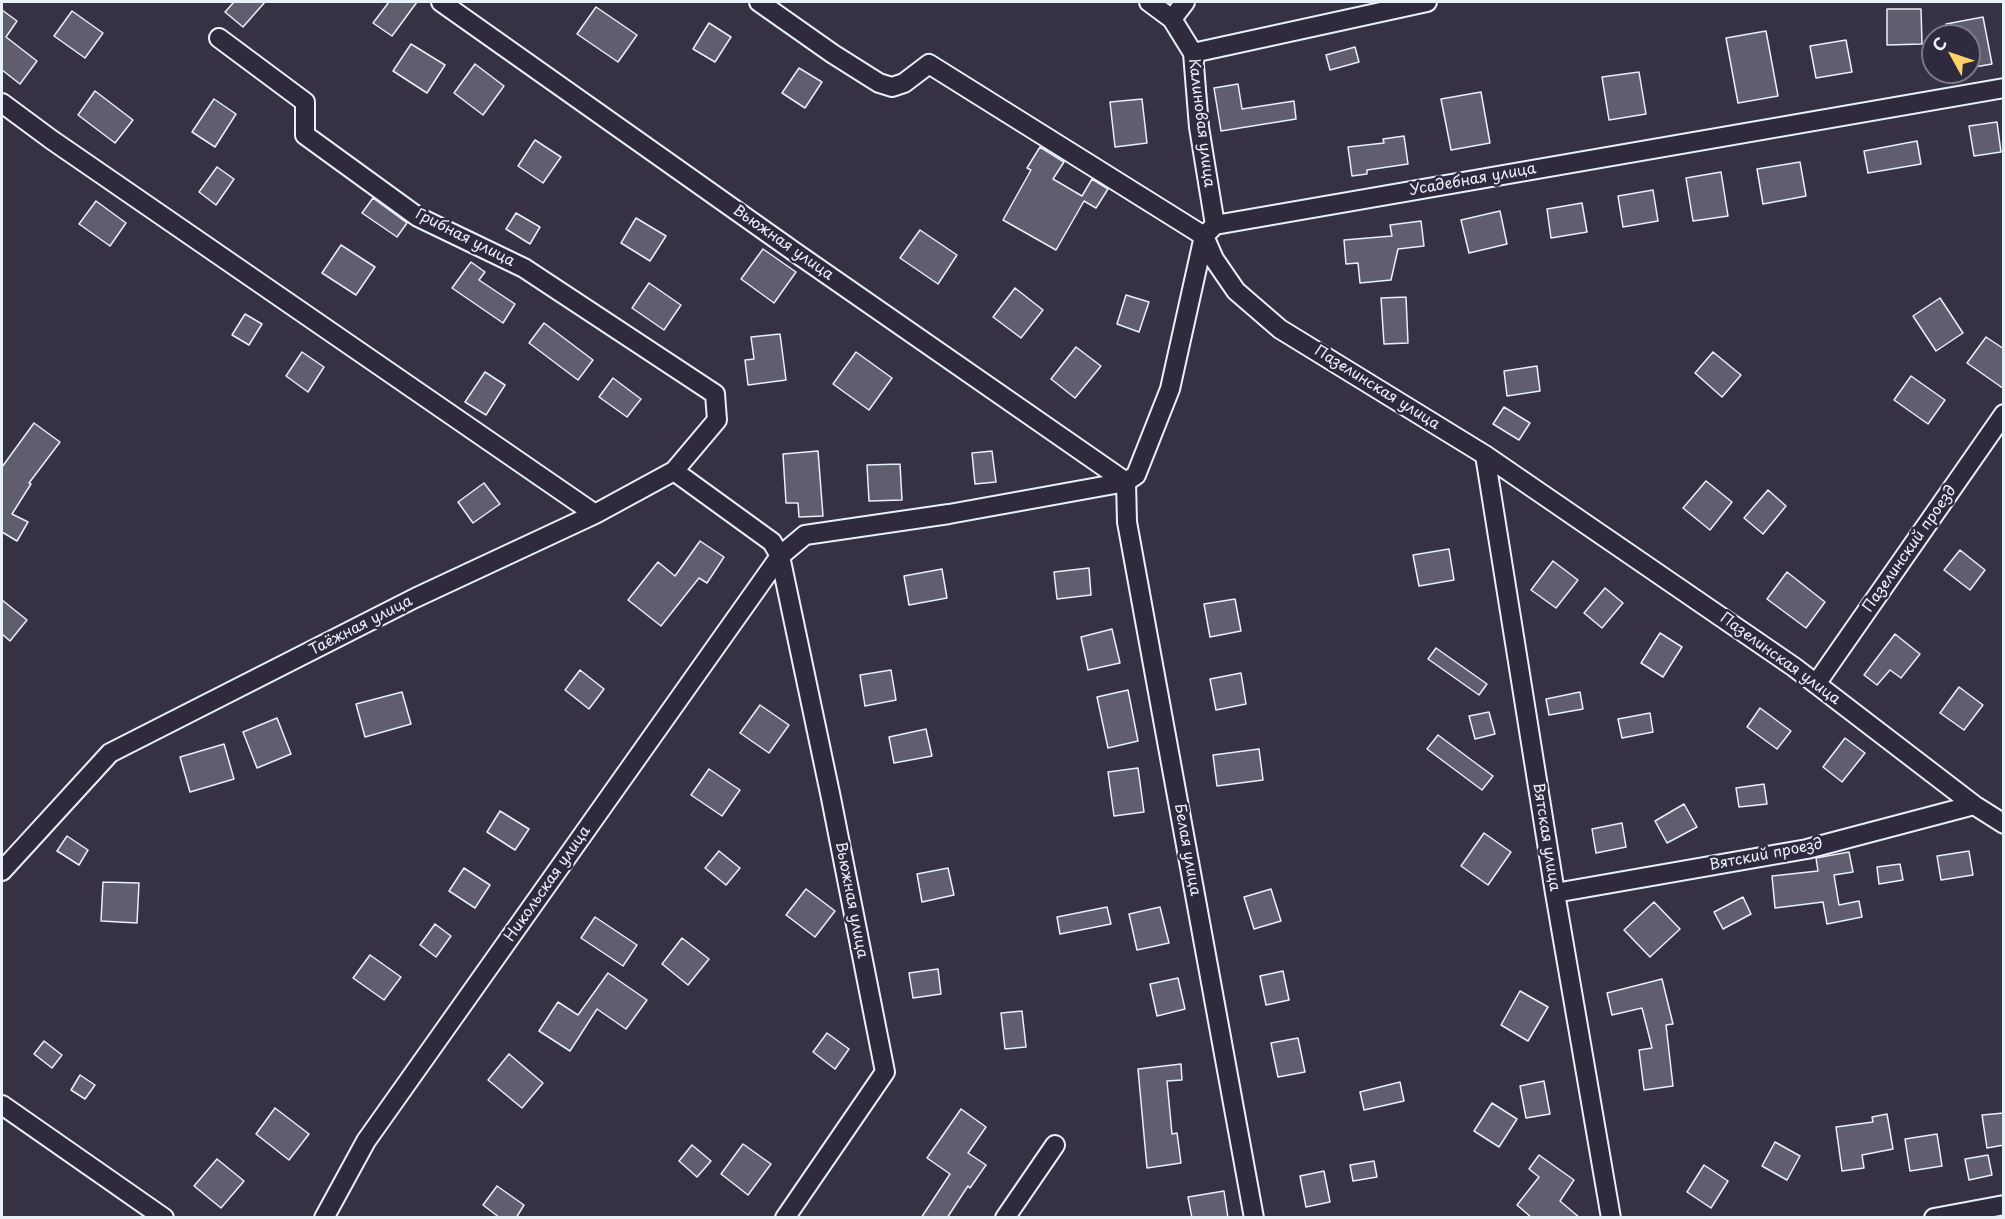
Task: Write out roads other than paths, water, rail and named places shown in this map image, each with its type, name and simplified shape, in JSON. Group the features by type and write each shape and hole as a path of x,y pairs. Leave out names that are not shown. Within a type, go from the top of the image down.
{"street":[{"name":"Вьюжная улица","path":"441,2 1126,482"},
{"path":"759,2 879,83 892,87 904,83 929,64 1210,230 1170,389 1136,475 1126,482"},
{"name":"Калиновая улица","path":"1149,2 1172,19 1193,53 1210,230"},
{"path":"1172,19 1185,2"},
{"path":"1193,53 1427,2"},
{"name":"Грибная улица","path":"219,38 305,102 305,135 418,217 524,268 715,394"},
{"name":"Усадебная улица","path":"1210,230 2004,88"},
{"path":"2,103 62,147 596,514"},
{"name":"Пазелинская улица","path":"1210,230 1214,260 1236,291 1280,329 1485,455 1785,660 1974,805 2004,824"},
{"name":"Таёжная улица","path":"2,871 110,753 415,598 596,514 674,471 717,420 715,394"},
{"name":"Пазелинский проезд","path":"1816,684 2004,414"},
{"name":"Вятская улица","path":"1485,455 1555,893 1611,1218"},
{"path":"674,471 772,543 780,556"},
{"name":"Никольская улица","path":"324,1218 366,1141 780,556 805,535 950,514 1126,482"},
{"name":"Белая улица","path":"1126,482 1127,522 1254,1218"},
{"name":"Вьюжная улица","path":"780,556 885,1072 785,1218"},
{"name":"Вятский проезд","path":"1555,893 1807,849 1974,805"},
{"path":"2,1105 164,1218"},
{"path":"1005,1218 1055,1145"},
{"path":"1934,1218 2004,1206"}]}
